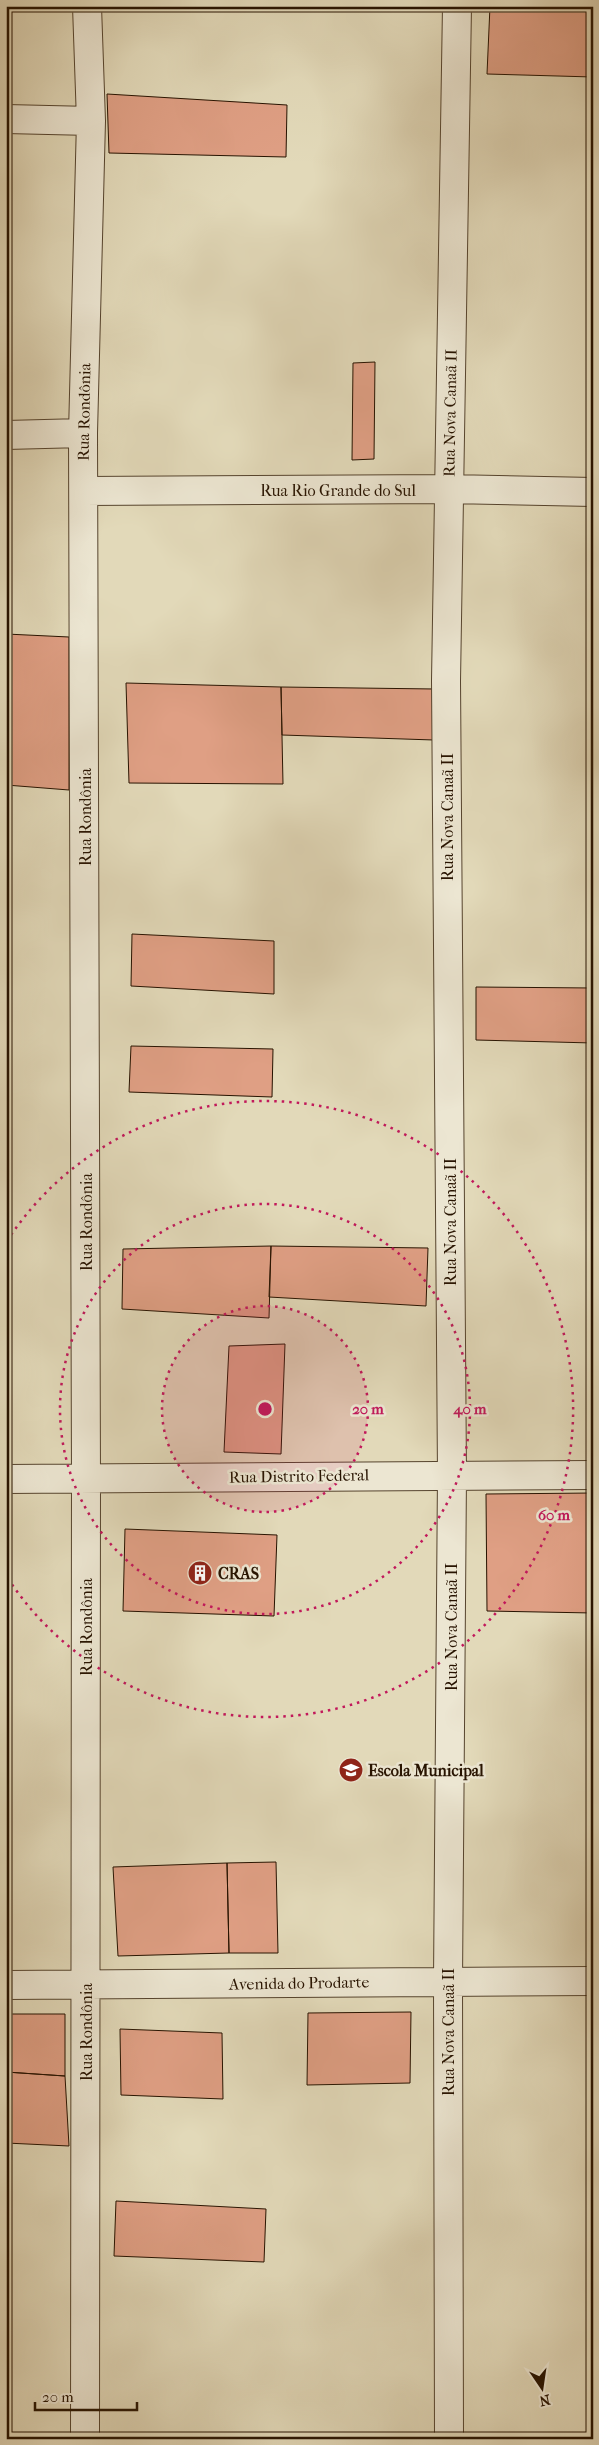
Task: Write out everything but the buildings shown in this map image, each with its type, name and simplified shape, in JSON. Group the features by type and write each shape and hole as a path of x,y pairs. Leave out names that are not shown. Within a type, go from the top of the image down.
{"street":[{"name":"Rua Rondônia","path":"85,2439 84,433 91,121 87,6"},
{"name":"Rua Nova Canaã II","path":"449,2439 448,1981 452,1474 446,691 457,6"},
{"path":"6,119 91,121"},
{"path":"6,435 84,433"},
{"name":"Rua Rio Grande do Sul","path":"84,491 449,489 593,492"},
{"name":"Rua Distrito Federal","path":"6,1479 452,1474 593,1475"},
{"name":"Avenida do Prodarte","path":"6,1985 593,1981"}],"place":[{"name":"CRAS","path":"200,1573"},
{"name":"Escola Municipal","path":"351,1770"}]}
